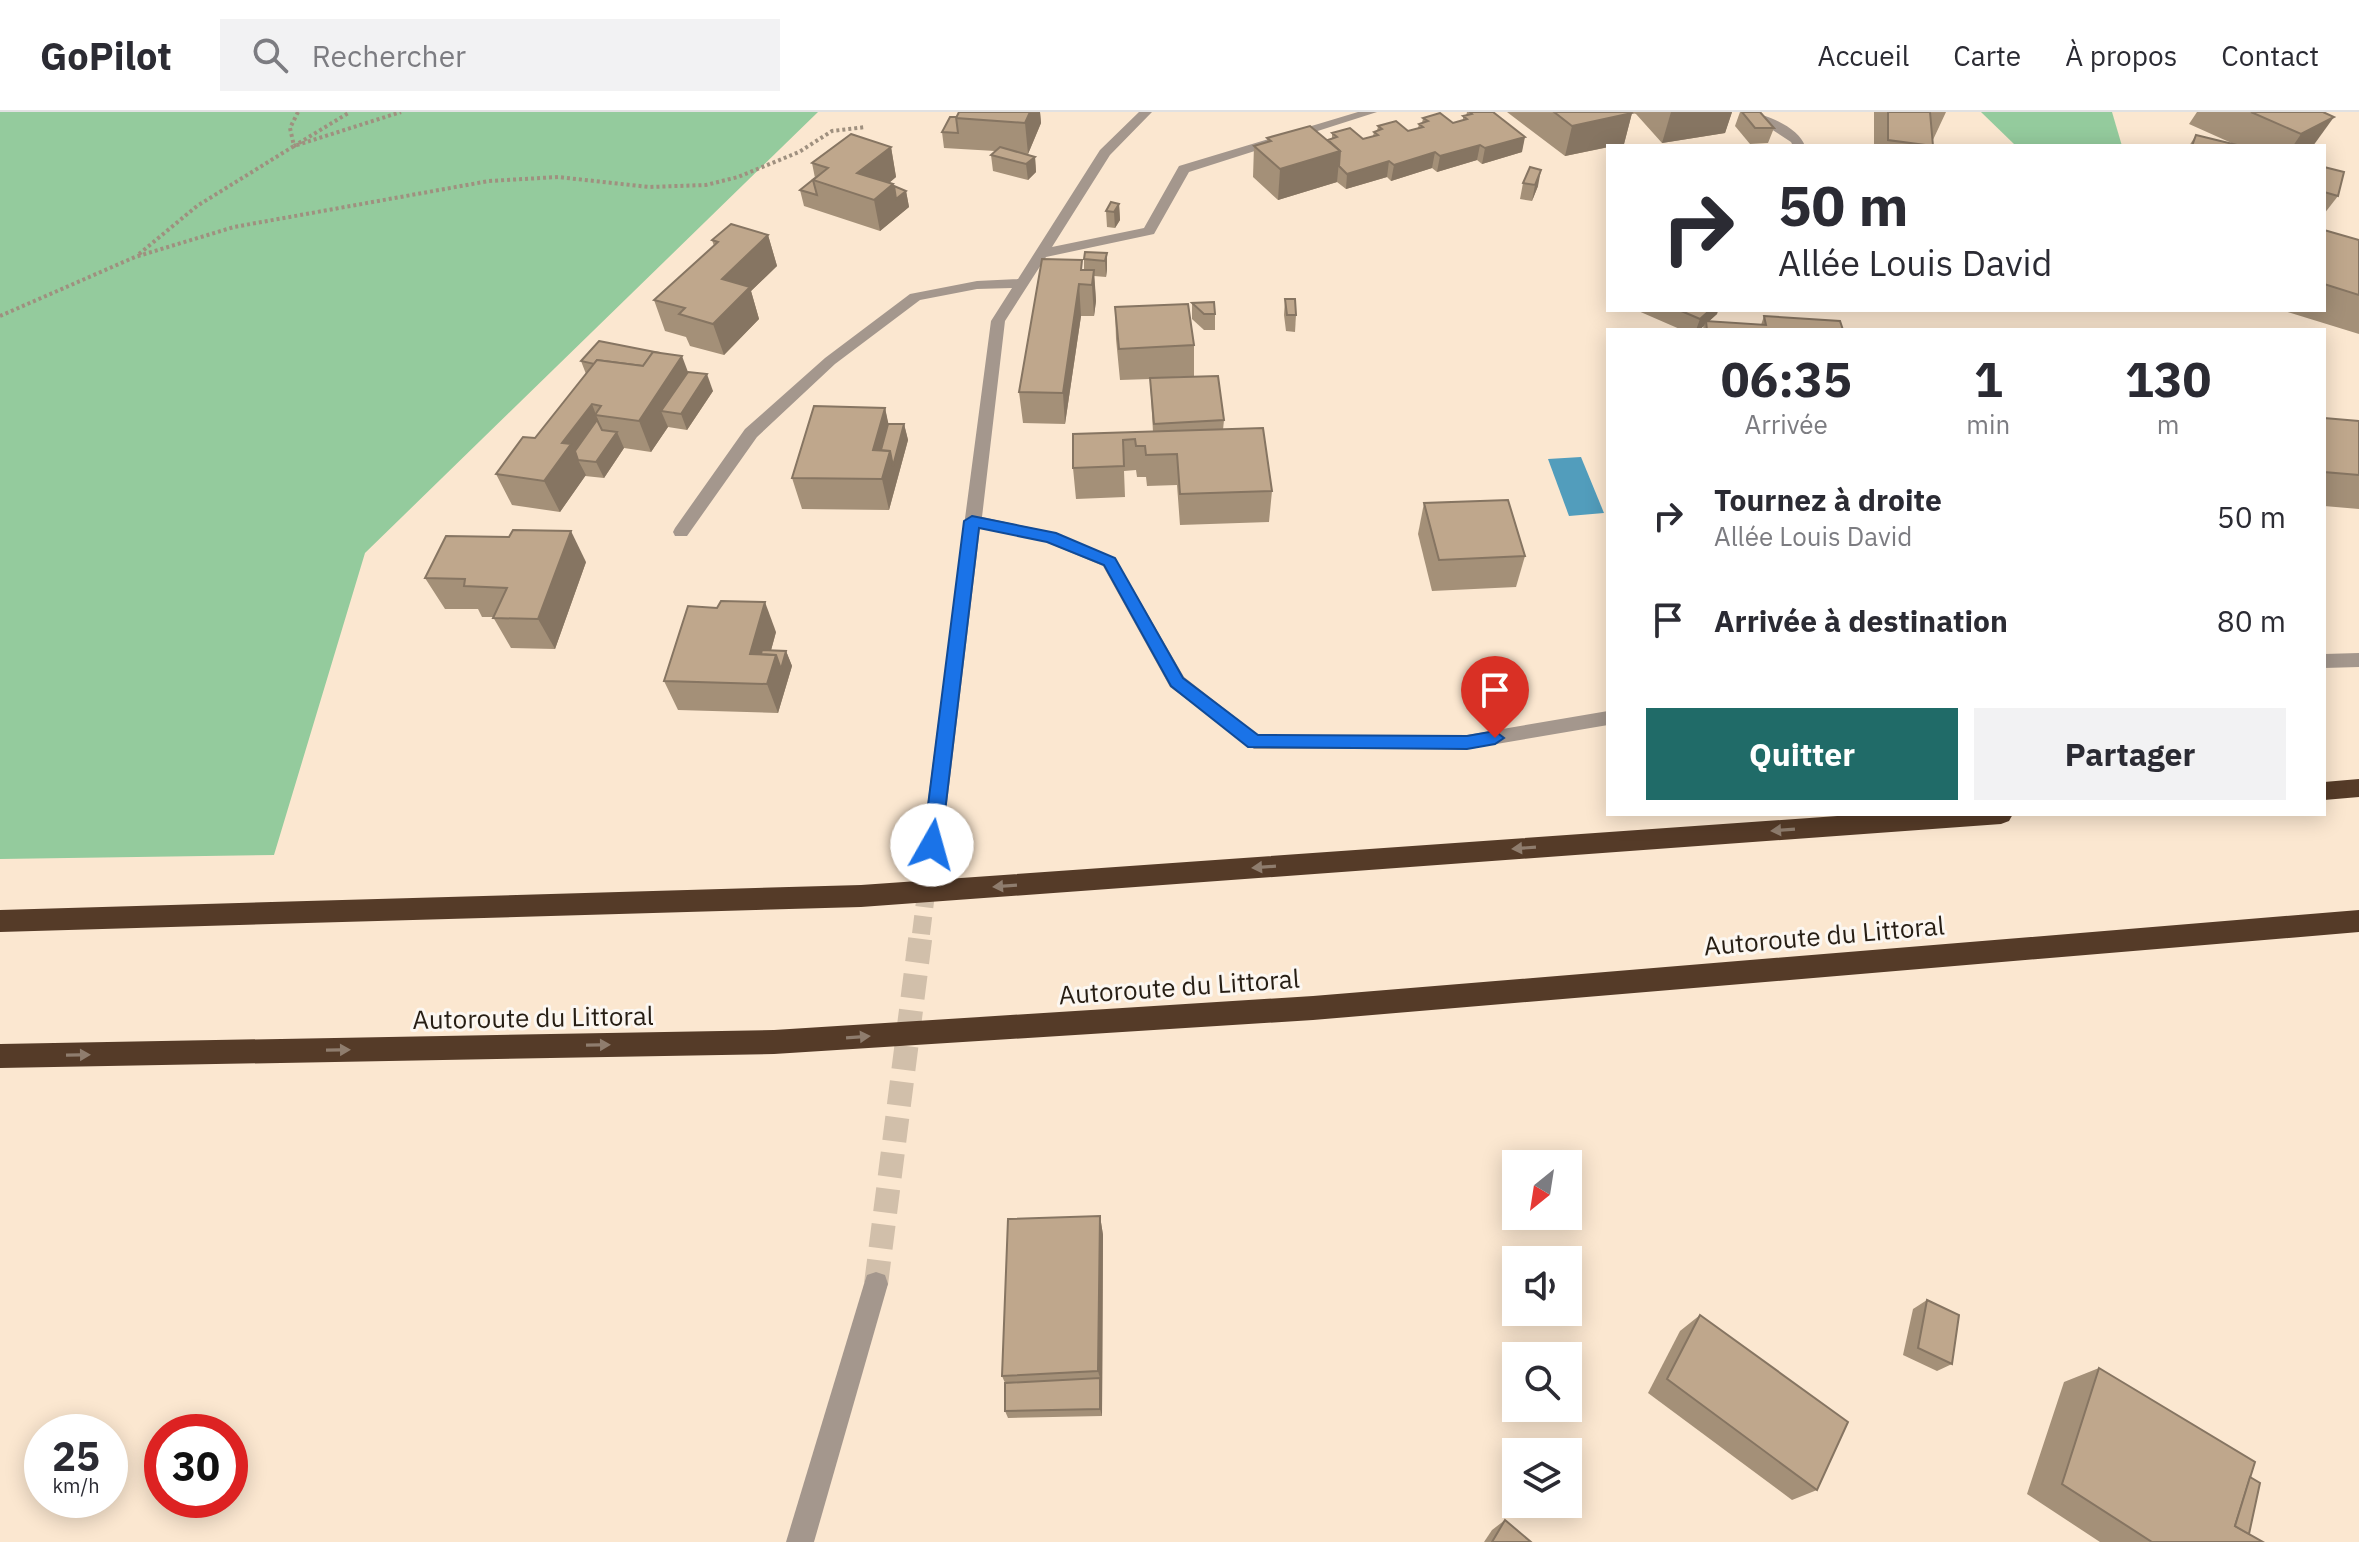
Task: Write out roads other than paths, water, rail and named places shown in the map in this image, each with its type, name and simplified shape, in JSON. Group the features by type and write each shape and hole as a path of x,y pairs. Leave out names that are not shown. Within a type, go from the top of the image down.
{"highway":[{"path":"2326,791 2359,788"},
{"path":"0,921 861,896 1973,816"},
{"name":"Autoroute du Littoral","path":"0,1056 774,1042 1329,1007 2359,921"}],"street":[{"path":"932,845 998,321 1105,153 1146,112"},
{"path":"1040,254 1149,231 1184,169 1371,112"},
{"path":"1751,112 1797,140 1798,144"},
{"path":"681,532 751,433 830,361 915,297 977,285 1021,283"},
{"path":"972,521 1050,537 1109,562 1177,682 1254,742 1467,742 1606,718"},
{"path":"2326,661 2359,660"},
{"path":"800,1542 876,1284"}],"water":[{"path":"1581,457 1604,513 1569,516 1548,459"}],"tunnel":[{"path":"921,934 932,845"},
{"path":"876,1284 921,932"}]}
